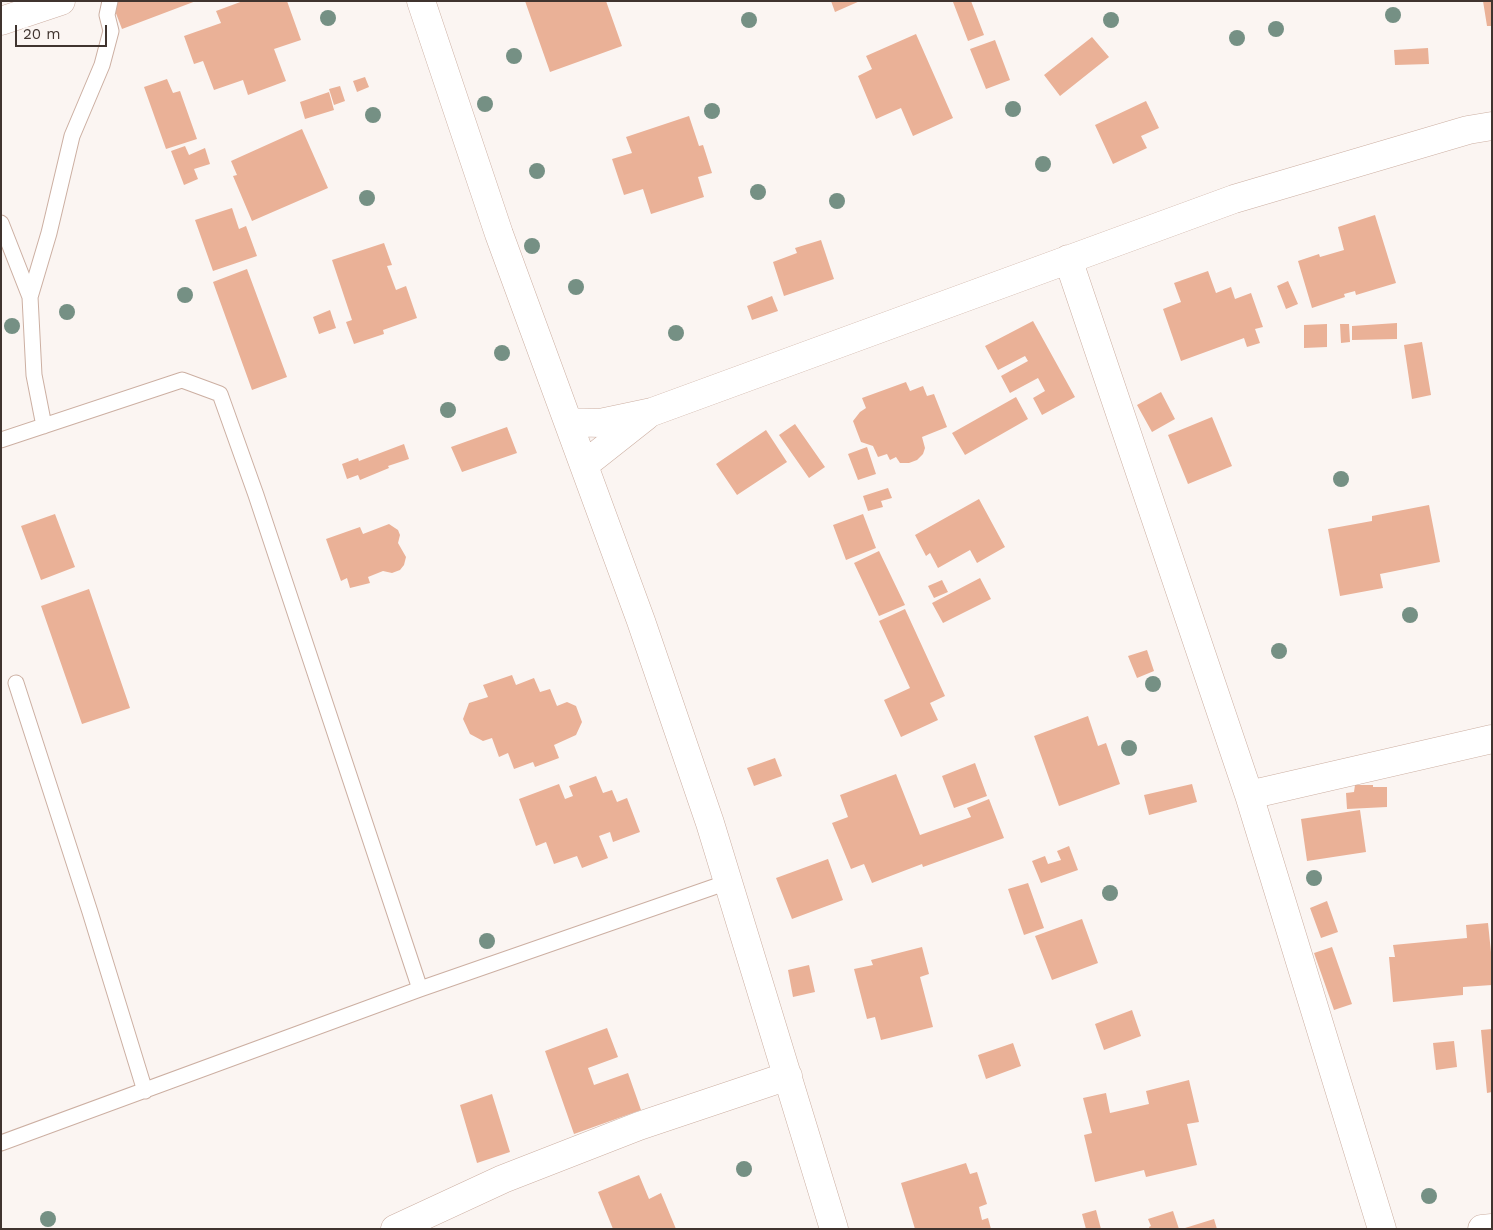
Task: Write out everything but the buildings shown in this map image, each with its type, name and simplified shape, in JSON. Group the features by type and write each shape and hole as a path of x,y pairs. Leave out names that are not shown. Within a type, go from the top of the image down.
{"street":[{"path":"1,21 61,1"},
{"path":"422,1 499,234 647,640 710,823 834,1229"},
{"path":"568,422 600,423 652,412 1234,199 1468,130 1492,126"},
{"path":"1068,259 1249,795 1382,1229"},
{"path":"584,465 652,412"},
{"path":"1249,795 1492,739"},
{"path":"396,1229 503,1179 630,1129 788,1076"},
{"path":"1482,1229 1492,1228"}],"lane":[{"path":"30,297 49,233 72,136 102,65 111,31 107,16 110,1"},
{"path":"1,223 30,297 34,375 44,426"},
{"path":"1,440 182,380 220,394 256,495 420,989"},
{"path":"16,683 88,903 145,1091"},
{"path":"1,1143 420,989 728,882"}]}
